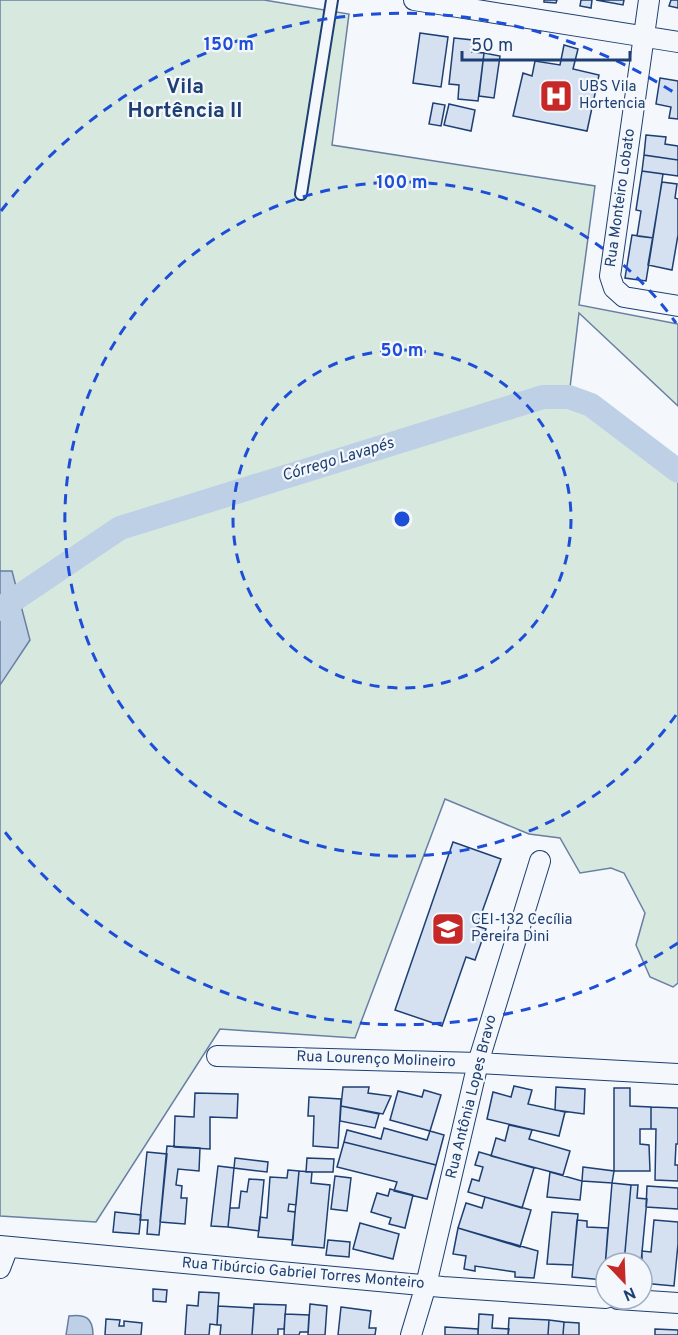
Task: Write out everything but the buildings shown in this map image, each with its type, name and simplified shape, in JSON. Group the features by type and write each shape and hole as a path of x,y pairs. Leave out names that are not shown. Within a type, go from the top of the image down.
{"street":[{"path":"414,0 678,42"},
{"name":"Rua Monteiro Lobato","path":"649,0 610,276 614,288 624,297 678,306"},
{"name":"Rua Antônia Lopes Bravo","path":"411,1335 426,1285 478,1063 540,861"},
{"name":"Rua Lourenço Molineiro","path":"217,1056 478,1063 678,1074"},
{"path":"0,1268 4,1246"},
{"name":"Rua Tibúrcio Gabriel Torres Monteiro","path":"4,1246 426,1285 594,1297"},
{"path":"654,1301 678,1303"}],"lane":[{"path":"301,194 332,0"}],"shaded area":[{"path":"0,0 264,0 349,14 332,145 595,186 579,305 678,324 678,406 579,313 569,396 591,405 678,471 678,983 673,987 650,977 636,945 645,913 624,873 611,868 580,873 560,838 529,834 445,799 355,1038 220,1029 96,1222 0,1216"}],"water":[{"path":"0,571 12,571 30,640 0,685"},
{"path":"69,1316 87,1318 92,1325 93,1335 66,1335"}],"waterway":[{"name":"Córrego Lavapés","path":"0,609 120,528 543,397 569,397 591,405 678,471"}],"place":[{"name":"UBS Vila Hortencia","path":"556,96"},
{"name":"CEI-132 Cecília Pereira Dini","path":"448,929"}],"district":[{"name":"Vila Hortência II","path":"185,99"}]}
